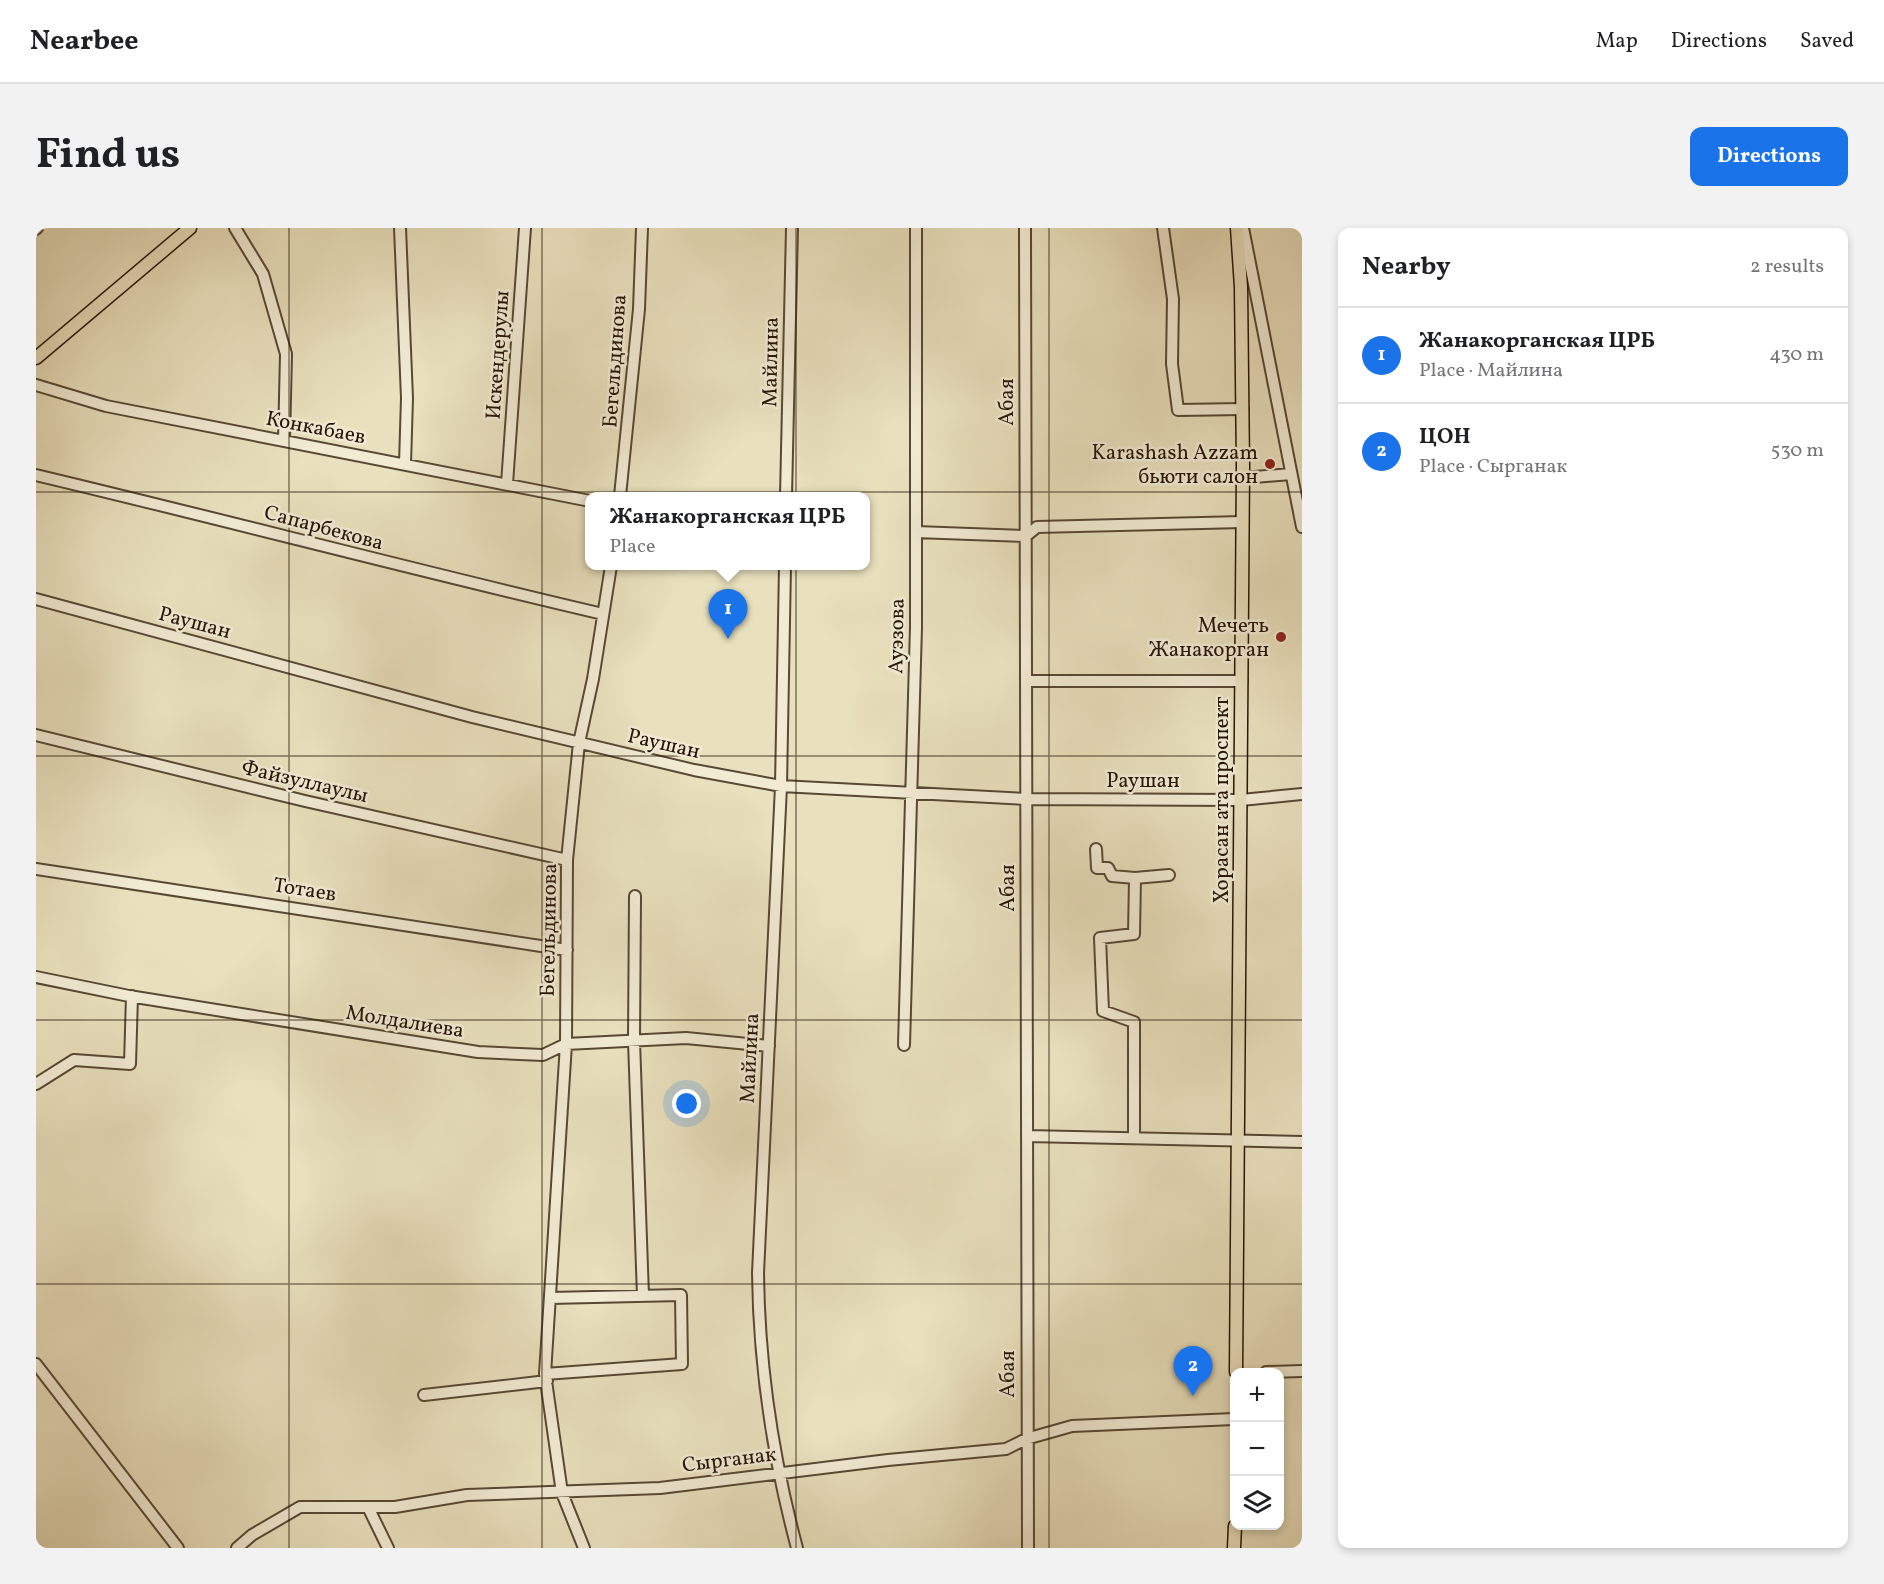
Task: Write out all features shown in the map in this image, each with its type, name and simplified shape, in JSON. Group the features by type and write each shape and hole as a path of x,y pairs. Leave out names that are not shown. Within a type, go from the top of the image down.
{"main road":[{"path":"36,358 190,228"},
{"name":"Хорасан ата проспект","path":"1236,1368 1243,522 1241,287 1237,228"},
{"path":"1234,1530 1234,1548"}],"street":[{"path":"235,228 263,274 286,354 284,441"},
{"path":"400,228 407,398 405,464"},
{"name":"Искендерулы","path":"507,484 525,228"},
{"name":"Бегельдинова","path":"620,492 638,320 642,228"},
{"name":"Майлина","path":"786,492 792,228"},
{"name":"Ауэзова","path":"904,1045 913,793 916,228"},
{"name":"Абая","path":"1025,228 1028,1548"},
{"path":"1163,228 1173,298 1172,364 1178,410 1243,409"},
{"path":"1243,228 1302,527"},
{"name":"Конкабаев","path":"36,385 106,406 585,500"},
{"path":"1243,478 1291,474"},
{"name":"Сапарбекова","path":"36,475 224,520 358,557 603,614"},
{"path":"916,532 1026,536 1037,527 1243,522"},
{"name":"Бегельдинова","path":"584,1548 562,1493 546,1378 566,1044 567,860 579,743 593,679 610,570"},
{"name":"Майлина","path":"785,570 781,786 758,1273 759,1331 778,1473 797,1548"},
{"name":"Раушан","path":"36,599 472,717 694,770 781,786 1027,799 1241,800 1302,794"},
{"path":"1026,681 1242,681"},
{"name":"Файзуллаулы","path":"36,735 304,801 567,860"},
{"path":"1096,849 1097,868 1108,868 1112,876 1135,878 1169,874"},
{"name":"Тотаев","path":"36,869 567,950"},
{"path":"1134,1138 1134,1022 1103,1011 1100,938 1134,934 1135,878"},
{"path":"635,896 634,1041 643,1296"},
{"name":"Молдалиева","path":"36,977 132,996 478,1052 543,1056 566,1044 687,1038 769,1046"},
{"path":"36,1084 74,1060 130,1064 132,996"},
{"path":"1027,1136 1302,1142"},
{"path":"423,1395 546,1378 682,1364 681,1295 550,1298"},
{"path":"36,1364 178,1548"},
{"path":"1284,1372 1302,1371"},
{"name":"Сырганак","path":"237,1548 252,1535 300,1507 395,1507 467,1496 660,1488 1006,1449 1026,1439 1072,1426 1230,1419"},
{"path":"368,1507 388,1548"}],"place":[{"name":"Karashash Azzam бьюти салон","path":"1270,464"},
{"name":"Мечеть Жанакорган","path":"1281,637"},
{"name":"Жанакорганская ЦРБ","path":"728,639"},
{"name":"ЦОН","path":"1193,1396"}]}
